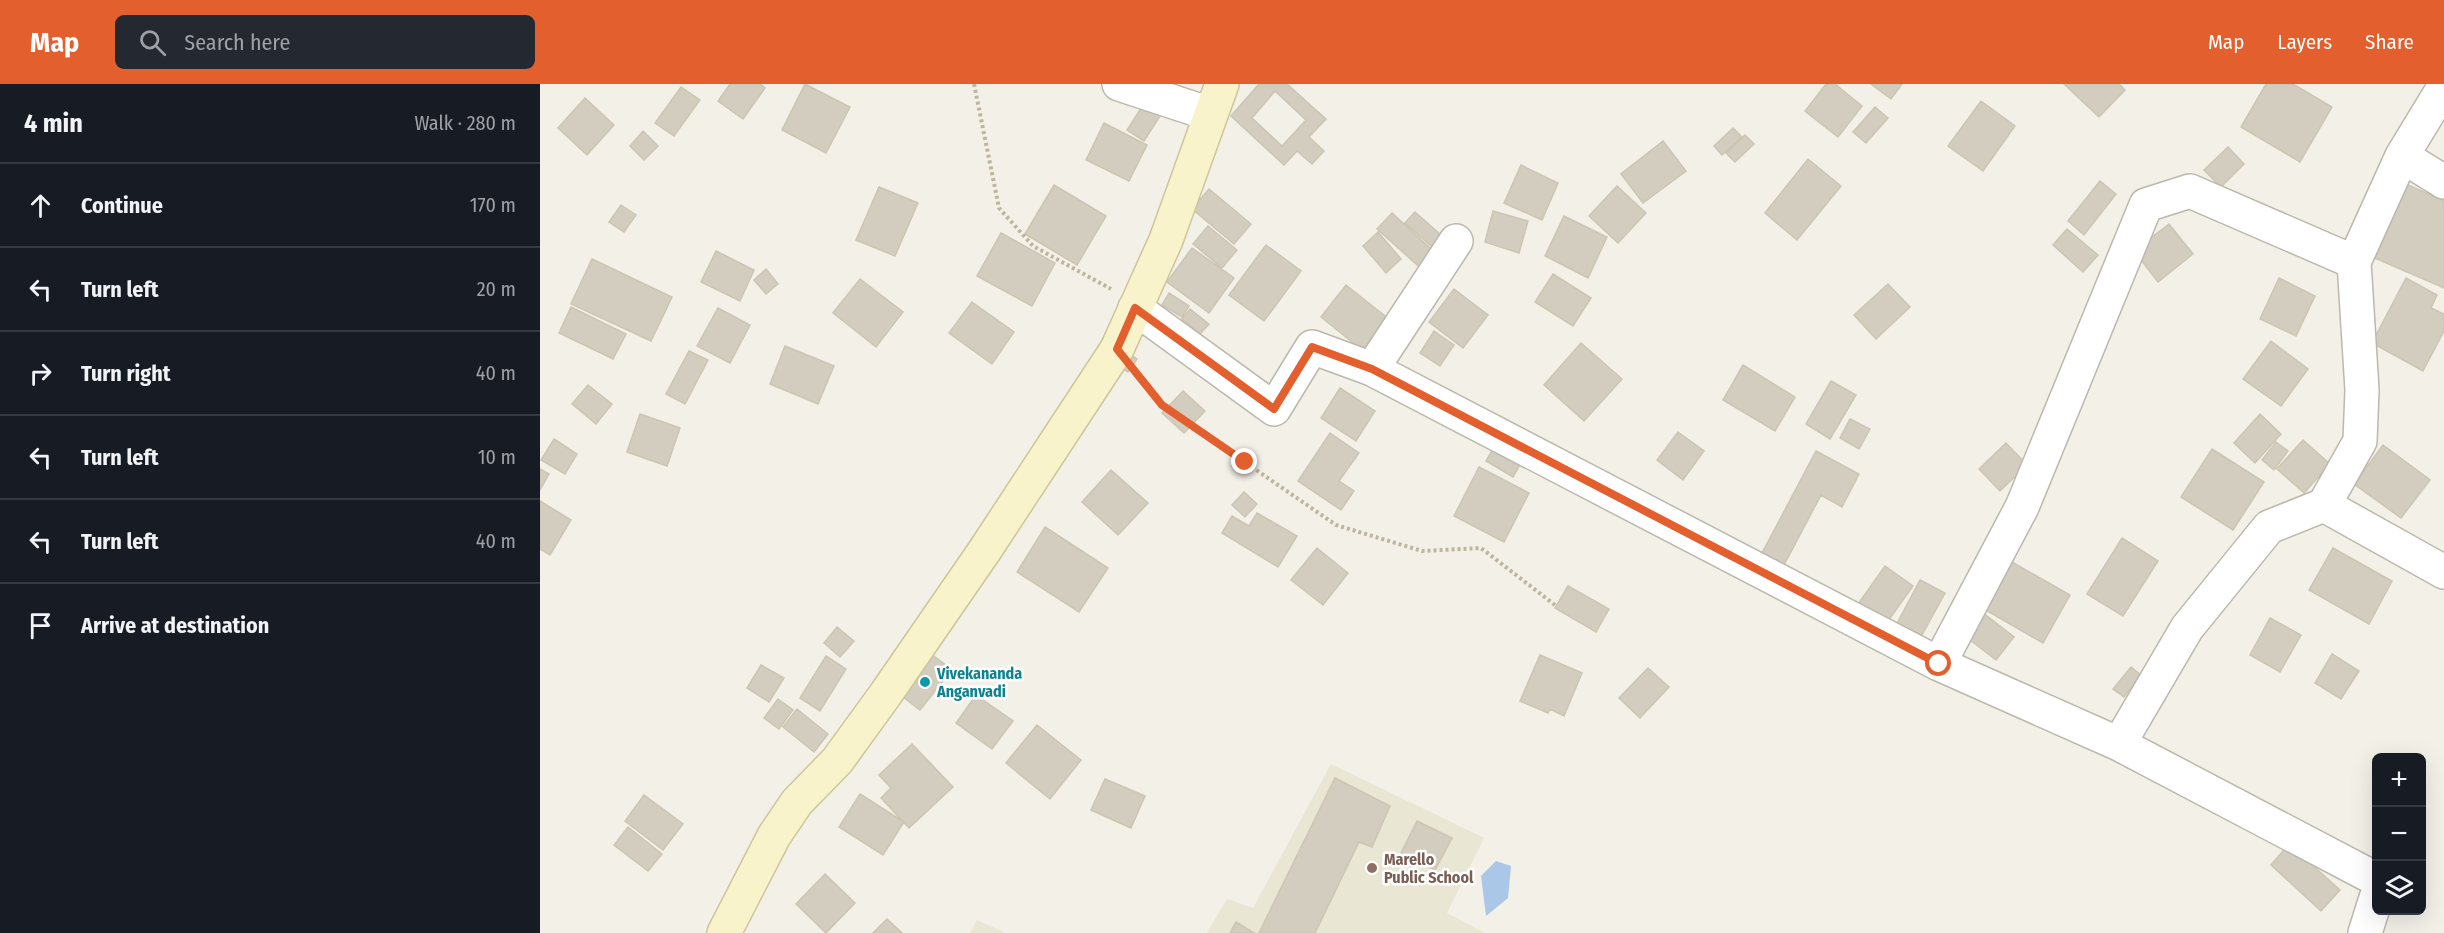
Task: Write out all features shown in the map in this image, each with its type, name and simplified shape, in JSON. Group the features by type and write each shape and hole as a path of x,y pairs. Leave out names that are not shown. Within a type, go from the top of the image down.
{"main road":[{"path":"728,931 774,836 797,802 837,761 885,695 985,550 1117,349 1166,240 1222,84"}],"street":[{"path":"1119,84 1210,114"},
{"path":"2119,744 2187,628 2269,527 2324,504 2360,441 2362,390 2354,262 2402,156 2444,87"},
{"path":"2402,156 2444,182"},
{"path":"1939,664 2022,507 2146,205 2190,191 2354,262"},
{"path":"1372,369 1456,241"},
{"path":"1137,306 1274,409 1312,347 1372,369 1939,664 2119,744 2372,877"},
{"path":"2324,504 2444,572"},
{"path":"2365,933 2372,911"}],"path":[{"path":"974,84 999,208 1033,246 1137,306"},
{"path":"1117,349 1162,405 1336,525 1422,551 1481,548 1555,605"}],"shaded area":[{"name":"Marello Public School","path":"1331,764 1484,838 1447,913 1485,933 1207,933 1227,899 1253,908"},
{"path":"977,920 1006,933 970,933"}],"water":[{"path":"1496,861 1511,866 1508,898 1486,916 1481,876"}],"building":[{"path":"730,84 760,84 765,88 743,119 718,101"},
{"path":"805,84 850,107 826,153 782,130"},
{"path":"1259,84 1287,84 1326,119 1309,137 1324,151 1312,164 1297,151 1284,165 1231,116","holes":["1275,91 1306,120 1282,146 1252,118"]},
{"path":"1826,84 1835,84 1862,106 1838,137 1805,111"},
{"path":"1871,84 1902,84 1891,99"},
{"path":"2064,84 2119,84 2125,90 2099,117"},
{"path":"2266,84 2293,84 2332,107 2300,162 2241,127"},
{"path":"681,87 700,100 674,136 655,123"},
{"path":"585,98 614,125 587,155 558,128"},
{"path":"1981,101 2015,126 1983,171 1948,146"},
{"path":"1145,102 1162,113 1144,141 1127,130"},
{"path":"1875,107 1888,118 1866,143 1853,132"},
{"path":"1104,123 1147,145 1129,181 1086,160"},
{"path":"1733,128 1742,137 1722,155 1714,146"},
{"path":"643,131 658,146 644,160 630,146"},
{"path":"1745,135 1754,144 1735,162 1726,153"},
{"path":"1663,141 1686,171 1643,203 1621,174"},
{"path":"2228,147 2244,164 2221,187 2204,170"},
{"path":"1808,159 1841,186 1797,240 1765,213"},
{"path":"1521,165 1558,183 1542,220 1504,203"},
{"path":"2100,181 2116,194 2084,235 2068,221"},
{"path":"2406,184 2444,201 2444,288 2375,258"},
{"path":"1054,185 1106,216 1077,265 1025,234"},
{"path":"1617,186 1646,213 1618,243 1589,216"},
{"path":"879,187 918,203 895,256 856,240"},
{"path":"1209,189 1251,224 1234,244 1192,209"},
{"path":"621,205 636,215 624,232 609,222"},
{"path":"1493,211 1528,221 1519,253 1485,242"},
{"path":"1415,212 1449,242 1439,253 1405,223"},
{"path":"1392,213 1439,256 1425,272 1377,229"},
{"path":"1564,216 1607,237 1588,278 1545,256"},
{"path":"2169,224 2193,254 2158,282 2134,251"},
{"path":"1208,226 1237,250 1222,268 1193,244"},
{"path":"2067,229 2098,255 2083,272 2053,245"},
{"path":"1378,232 1401,259 1386,273 1363,246"},
{"path":"1001,233 1055,263 1032,306 977,276"},
{"path":"1266,245 1301,271 1264,321 1229,295"},
{"path":"1192,248 1234,278 1209,313 1167,282"},
{"path":"716,251 754,270 740,301 701,282"},
{"path":"592,259 672,297 651,341 571,304"},
{"path":"766,269 778,284 766,294 754,280"},
{"path":"1553,274 1591,298 1573,326 1535,302"},
{"path":"2279,278 2315,296 2296,336 2260,319"},
{"path":"2406,278 2437,295 2431,308 2444,314 2444,331 2423,371 2372,343"},
{"path":"860,279 903,312 876,347 833,313"},
{"path":"1888,284 1910,307 1876,339 1854,315"},
{"path":"1346,285 1394,323 1368,355 1321,317"},
{"path":"1454,289 1488,315 1463,348 1429,322"},
{"path":"1169,293 1189,306 1182,317 1162,305"},
{"path":"972,302 1014,332 992,364 949,333"},
{"path":"571,307 626,334 613,359 559,333"},
{"path":"718,308 750,325 730,363 697,346"},
{"path":"1190,309 1209,324 1200,334 1182,319"},
{"path":"1434,331 1454,345 1440,366 1420,353"},
{"path":"2271,341 2308,369 2281,406 2243,379"},
{"path":"1581,343 1622,379 1584,421 1544,385"},
{"path":"785,346 834,366 818,404 770,384"},
{"path":"1123,350 1137,359 1128,372 1114,363"},
{"path":"689,351 708,360 685,404 666,394"},
{"path":"1743,365 1795,397 1775,431 1723,400"},
{"path":"1831,381 1856,395 1830,439 1806,424"},
{"path":"588,385 612,404 596,424 572,404"},
{"path":"1340,388 1375,411 1356,441 1321,418"},
{"path":"1183,391 1205,411 1184,433 1162,413"},
{"path":"640,414 680,428 667,466 627,452"},
{"path":"2260,414 2281,434 2255,463 2234,443"},
{"path":"1850,419 1870,429 1859,449 1840,438"},
{"path":"1678,432 1704,451 1683,480 1657,460"},
{"path":"1330,433 1359,453 1339,481 1354,491 1341,510 1298,481"},
{"path":"554,439 577,454 565,474 541,460"},
{"path":"2303,440 2330,464 2304,493 2277,469"},
{"path":"2276,442 2288,451 2274,470 2262,460"},
{"path":"2006,443 2027,465 2000,491 1979,469"},
{"path":"2383,445 2430,480 2401,518 2354,484"},
{"path":"1494,447 1521,463 1513,477 1486,461"},
{"path":"2212,449 2264,482 2233,530 2181,497"},
{"path":"1816,451 1859,474 1842,507 1821,495 1784,565 1762,553"},
{"path":"1479,467 1529,493 1504,542 1454,516"},
{"path":"540,469 549,474 540,490"},
{"path":"1111,470 1148,503 1118,535 1082,502"},
{"path":"1244,492 1257,504 1245,517 1232,505"},
{"path":"540,501 571,520 550,555 540,549"},
{"path":"1257,513 1297,536 1278,567 1222,533 1232,516 1249,526"},
{"path":"1045,527 1108,568 1079,612 1017,572"},
{"path":"2122,538 2158,561 2123,616 2087,594"},
{"path":"1317,548 1348,573 1323,605 1291,580"},
{"path":"2333,548 2392,581 2369,624 2309,590"},
{"path":"2005,558 2070,595 2043,643 1977,605"},
{"path":"1885,566 1913,586 1886,624 1858,604"},
{"path":"1920,580 1945,593 1917,644 1893,631"},
{"path":"1568,586 1609,609 1596,632 1555,608"},
{"path":"1978,609 2014,637 1996,660 1960,632"},
{"path":"2270,618 2301,635 2280,672 2250,655"},
{"path":"837,627 854,641 840,657 824,643"},
{"name":"Vivekananda Anganvadi","path":"930,653 952,670 920,710 898,693"},
{"path":"2332,654 2359,671 2341,699 2315,683"},
{"path":"1540,655 1582,673 1564,716 1550,709 1548,713 1520,701"},
{"path":"826,656 846,669 820,711 800,698"},
{"path":"761,665 784,678 769,702 747,688"},
{"path":"2131,667 2141,675 2124,697 2113,689"},
{"path":"1648,668 1669,687 1640,718 1619,698"},
{"path":"976,695 1013,721 992,749 956,723"},
{"path":"778,699 793,710 779,729 764,718"},
{"path":"797,709 828,734 814,752 783,727"},
{"path":"1037,725 1081,760 1050,799 1006,763"},
{"path":"912,744 953,787 909,828 881,798 891,788 879,775"},
{"name":"Marello Public School","path":"1335,778 1390,806 1372,847 1359,842 1315,933 1259,933"},
{"path":"1105,779 1145,796 1131,828 1091,810"},
{"path":"860,794 904,822 883,855 839,827"},
{"path":"644,795 683,824 663,850 625,821"},
{"name":"Marello Public School","path":"1417,821 1452,838 1435,870 1401,853"},
{"path":"628,827 662,854 648,871 614,845"},
{"path":"2289,844 2340,890 2321,911 2271,865"},
{"path":"825,874 855,903 826,933 796,904"},
{"path":"887,919 902,933 873,933"},
{"path":"1236,922 1254,933 1230,933"}],"place":[{"name":"Vivekananda Anganvadi","path":"925,682"},
{"name":"Marello Public School","path":"1372,868"}],"route":[{"path":"1245,462 1162,405 1117,349 1135,308 1274,409 1312,347 1372,369 1939,664"}]}
